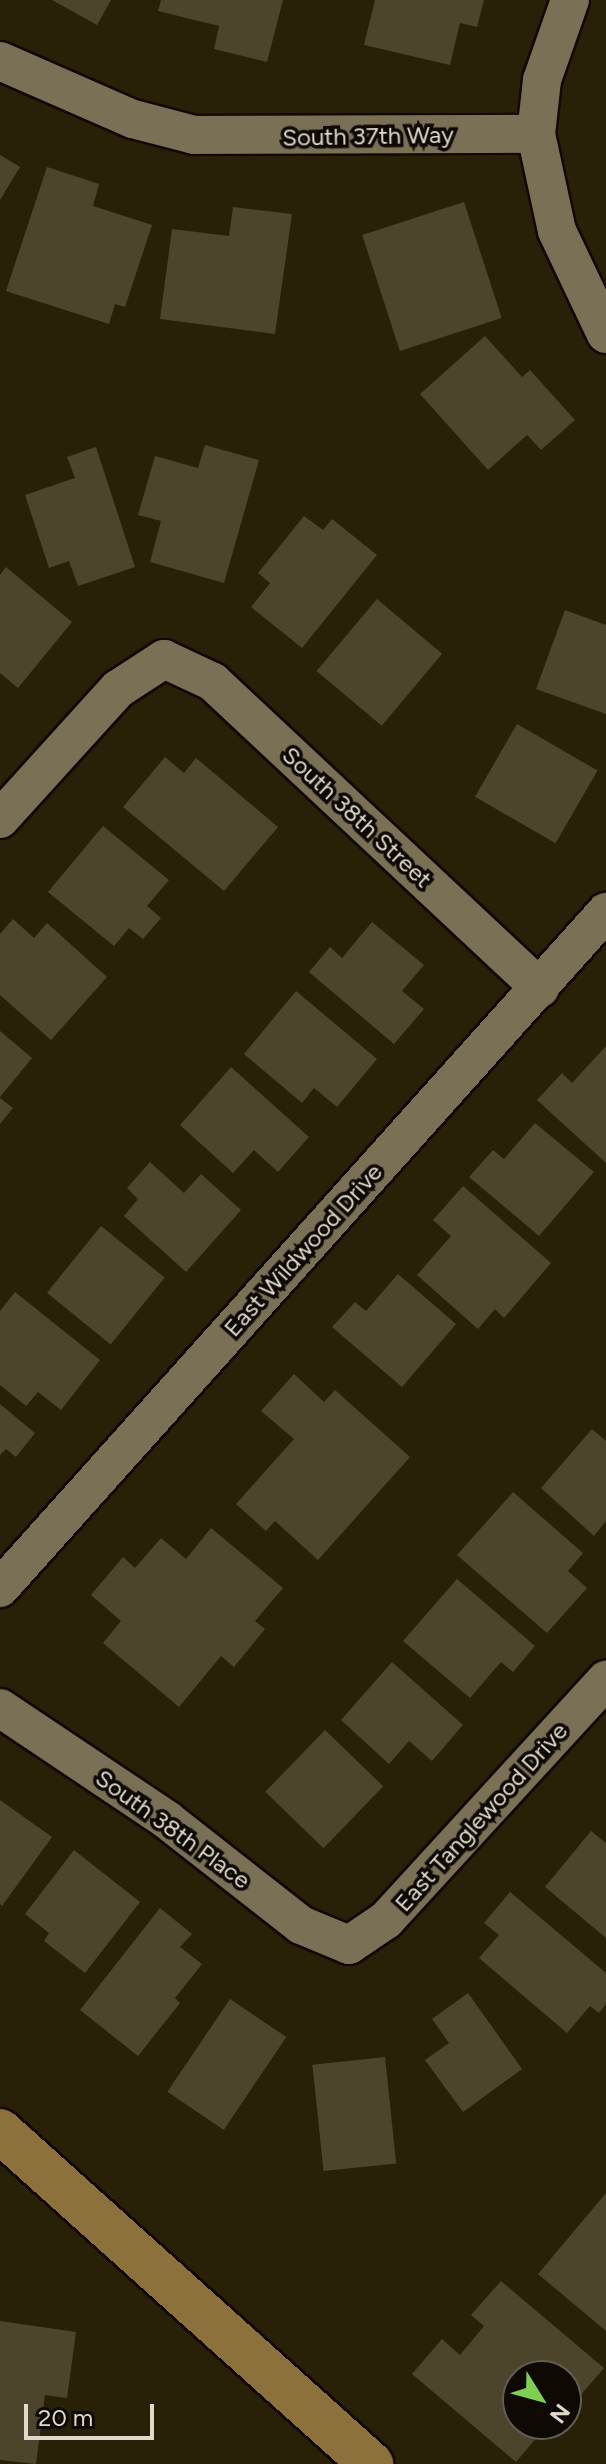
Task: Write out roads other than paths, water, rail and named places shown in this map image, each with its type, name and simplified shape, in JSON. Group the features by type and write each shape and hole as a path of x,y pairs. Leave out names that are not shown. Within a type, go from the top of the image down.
{"street":[{"path":"570,0 542,80 536,134 557,231 606,334"},
{"name":"South 37th Way","path":"0,61 133,119 194,135 536,134"},
{"name":"South 38th Street","path":"0,819 118,689 164,659 213,682 540,988"},
{"name":"East Wildwood Drive","path":"0,1588 606,912"},
{"name":"East Tanglewood Drive","path":"349,1945 386,1920 606,1680"},
{"name":"South 38th Place","path":"0,1708 167,1820 301,1925 349,1945"},
{"path":"0,2131 371,2464"}]}
